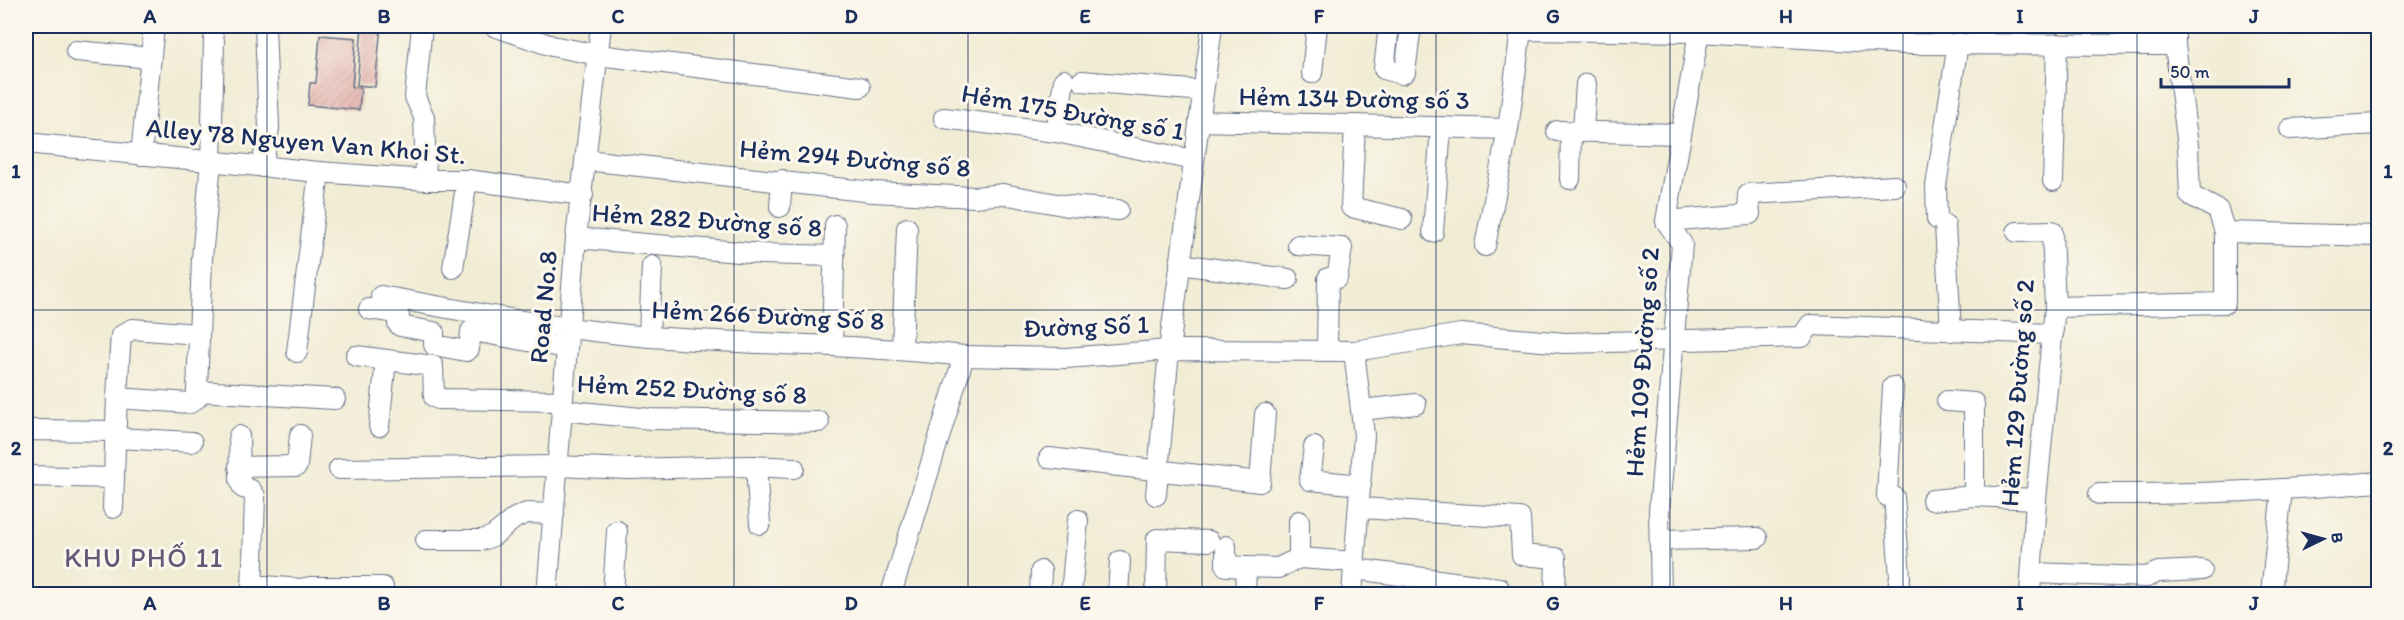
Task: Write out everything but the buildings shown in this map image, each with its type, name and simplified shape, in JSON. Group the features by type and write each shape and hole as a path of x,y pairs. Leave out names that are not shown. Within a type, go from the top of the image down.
{"street":[{"path":"141,155 154,26"},
{"path":"262,167 269,128 265,26"},
{"path":"422,26 415,97 424,117 426,180"},
{"path":"494,26 552,46 598,55 860,87"},
{"name":"Road No.8","path":"547,594 576,238 601,26"},
{"name":"Đường Số 1","path":"964,356 1066,358 1169,350 1212,26"},
{"path":"1312,73 1317,26"},
{"path":"1389,26 1384,69 1402,74 1405,72 1411,26"},
{"path":"1485,246 1508,129 1521,30 1526,28 1699,29 1908,35 1958,43 1983,34 2029,35 2057,44 2175,35 2188,146 2190,195 2218,210 2225,232 2225,303 2055,307"},
{"name":"Hẻm 109 Đường số 2","path":"1661,594 1659,511 1682,244 1666,221 1699,29"},
{"path":"117,398 190,403 197,398 202,258 212,162 214,40"},
{"path":"1951,331 1936,186 1958,43"},
{"path":"2053,181 2057,44"},
{"path":"76,51 151,58"},
{"path":"1056,132 1073,80 1203,91"},
{"path":"1570,179 1570,132 1586,84"},
{"name":"Hẻm 175 Đường số 1","path":"944,117 1056,132 1194,160"},
{"name":"Hẻm 134 Đường số 3","path":"1199,121 1508,129"},
{"path":"2290,129 2379,124"},
{"path":"1356,125 1351,207 1401,219"},
{"path":"1433,232 1441,127"},
{"path":"1570,132 1681,134"},
{"name":"Alley 78 Nguyen Van Khoi St.","path":"26,143 319,172 426,180 467,180 582,195"},
{"name":"Hẻm 294 Đường số 8","path":"586,160 782,180 873,192 975,197 1003,194 1068,206 1118,210"},
{"path":"297,352 319,172"},
{"path":"453,268 467,180"},
{"path":"780,207 782,180"},
{"path":"1666,221 1750,214 1748,194 1895,186"},
{"path":"832,346 835,225"},
{"path":"902,349 907,228"},
{"name":"Hẻm 129 Đường số 2","path":"2017,232 2052,231 2055,307 2036,499 2030,594"},
{"path":"2225,232 2379,236"},
{"name":"Hẻm 282 Đường số 8","path":"576,238 762,254 834,256"},
{"path":"1298,244 1342,248 1337,278 1328,278 1327,351"},
{"path":"1180,264 1288,279"},
{"path":"649,337 652,266"},
{"name":"Hẻm 266 Đường Số 8","path":"567,348 473,331 468,350 445,347 433,344 433,332 400,326 397,314 375,303 649,337 751,344 902,349 964,356"},
{"path":"1156,495 1169,350 1354,351 1461,334 1565,343 1802,337 1810,325 2053,334"},
{"path":"113,508 122,336 125,331 132,329 198,334"},
{"path":"1352,594 1361,507 1365,435 1354,351"},
{"path":"356,356 386,360 378,426"},
{"path":"892,594 964,356"},
{"name":"Hẻm 252 Đường số 8","path":"386,360 433,366 432,393 438,399 562,406 651,419 819,422"},
{"path":"1893,387 1887,496 1893,496 1900,577 1897,594"},
{"path":"197,391 335,399"},
{"path":"1947,401 1974,403 1974,496"},
{"path":"1361,410 1416,404"},
{"path":"1049,458 1260,482 1265,414"},
{"path":"26,432 33,430 117,435 192,442"},
{"path":"239,467 297,466 300,435"},
{"path":"239,436 240,480 243,488 251,490 255,496 252,590 301,589 310,586 383,587"},
{"path":"1314,447 1310,480 1361,485"},
{"path":"339,469 556,466 629,469 756,466 794,468"},
{"path":"756,466 760,524"},
{"path":"26,476 114,478"},
{"path":"2099,494 2152,495 2379,482"},
{"path":"2271,594 2282,489"},
{"path":"1932,500 1974,496 2036,499"},
{"path":"1361,507 1520,518 1522,555 1556,558 1555,594"},
{"path":"426,540 482,540 493,536 515,518 527,513 555,513"},
{"path":"1071,594 1078,520"},
{"path":"1299,521 1299,558"},
{"path":"613,594 617,531"},
{"path":"1660,540 1757,538"},
{"path":"1156,594 1157,539 1218,544 1226,566 1278,568 1299,558 1499,588"},
{"path":"1118,594 1120,561"},
{"path":"1245,594 1246,567"},
{"path":"2032,573 2147,577 2158,572 2202,570"},
{"path":"1040,594 1041,571"}],"district":[{"name":"KHU PHỐ 11","path":"144,558"}]}
